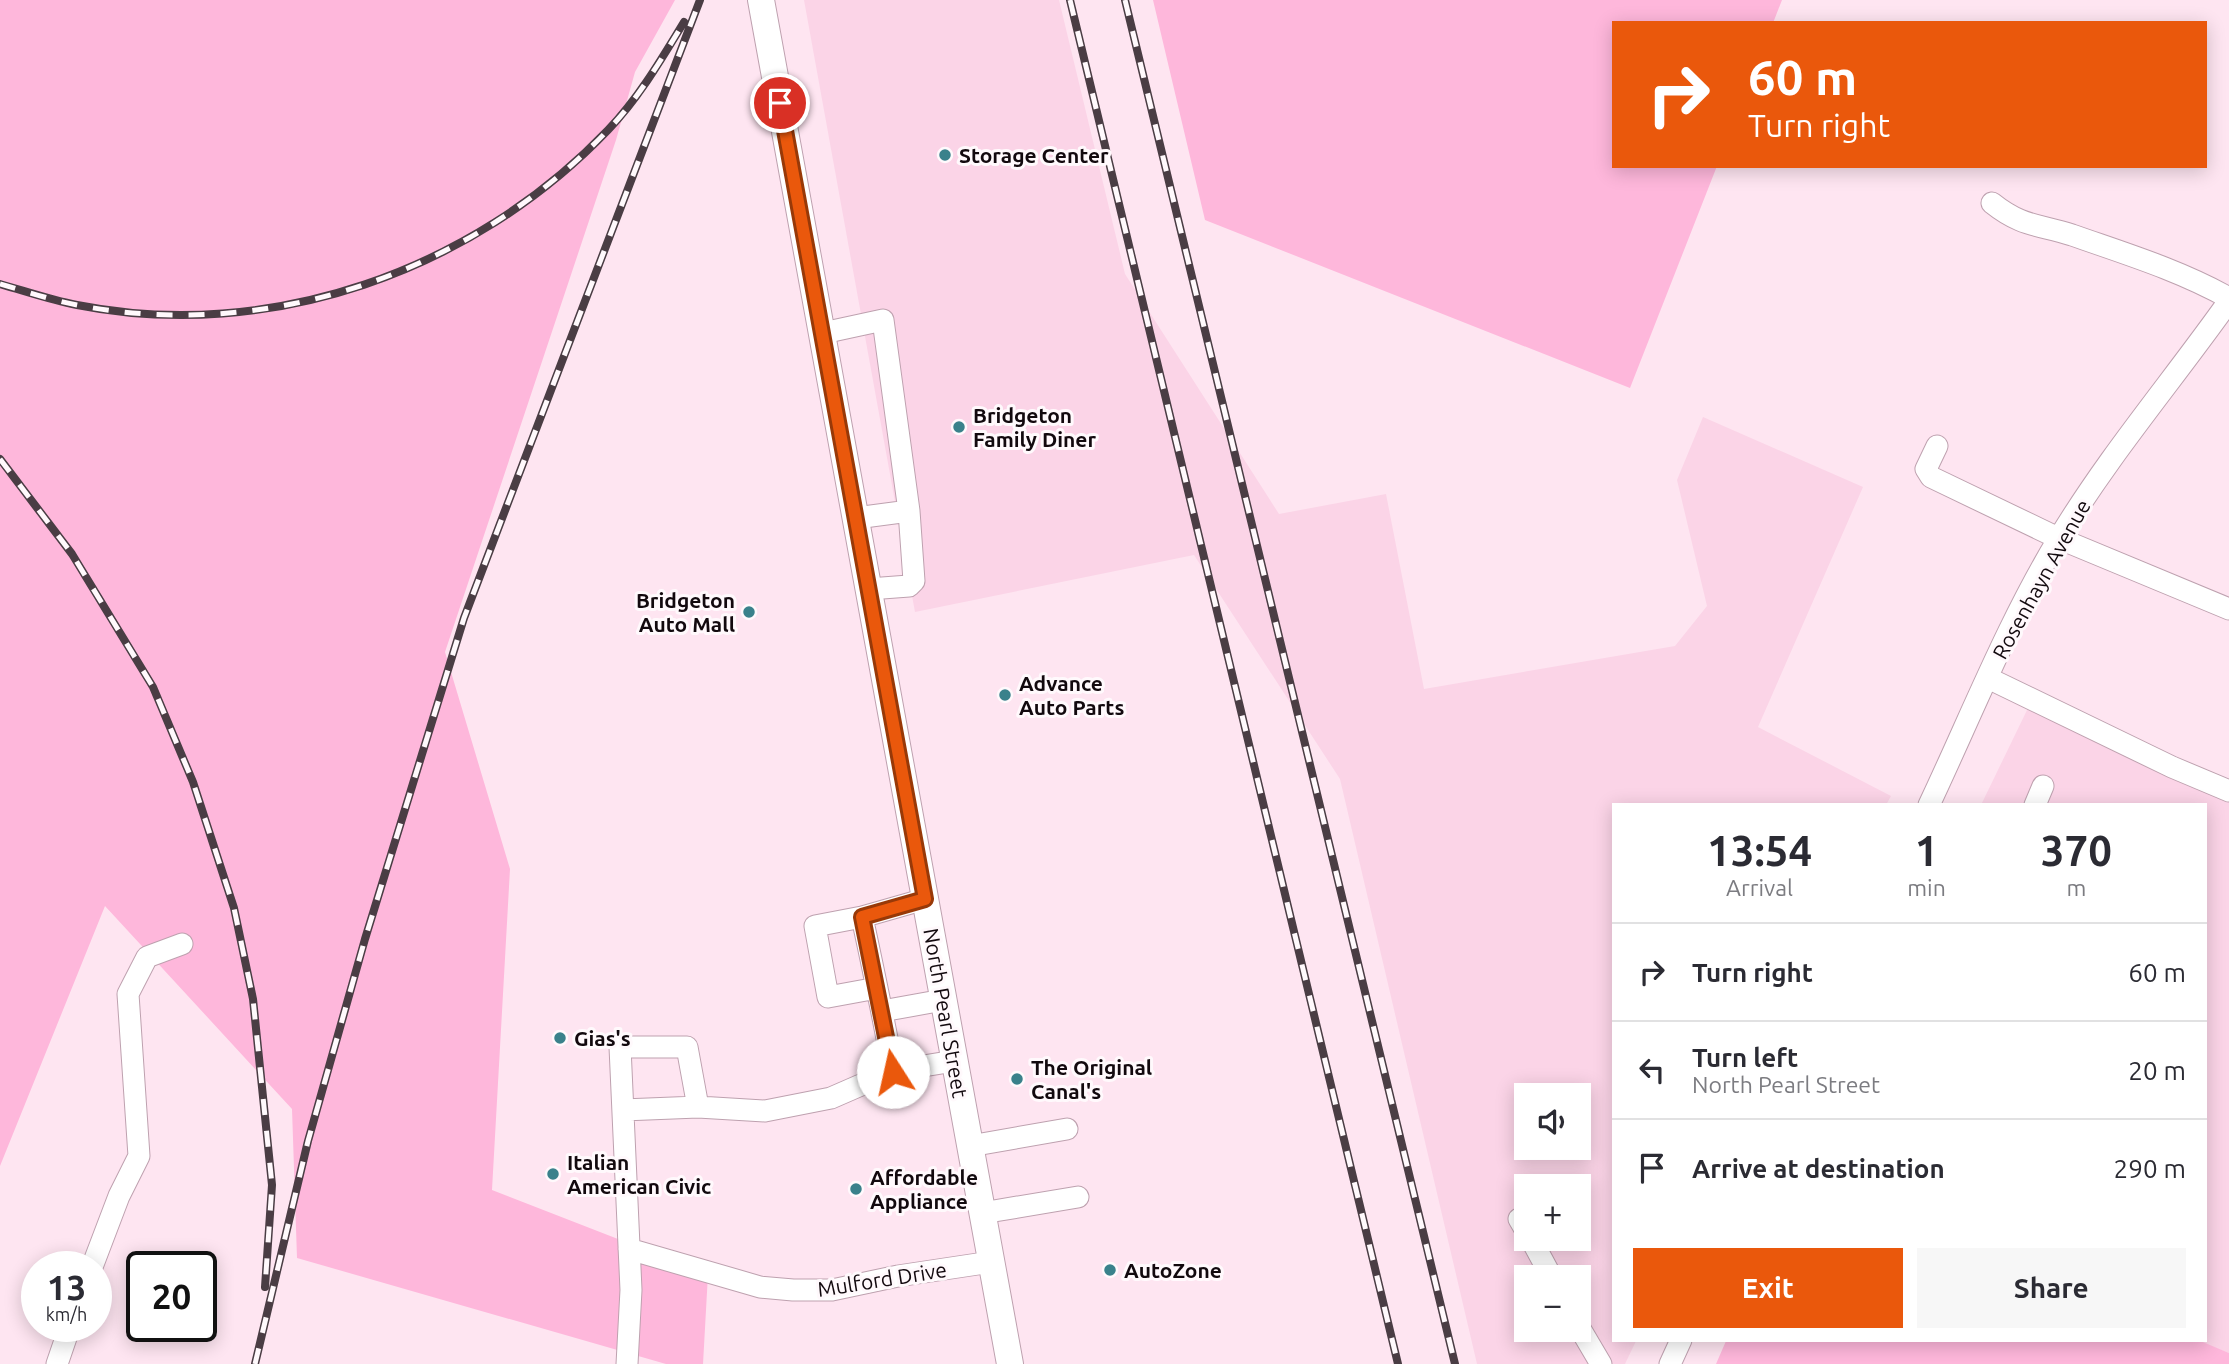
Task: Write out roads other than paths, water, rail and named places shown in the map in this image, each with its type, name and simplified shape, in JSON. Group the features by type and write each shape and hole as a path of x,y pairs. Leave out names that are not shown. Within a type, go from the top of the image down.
{"main road":[{"name":"North Pearl Street","path":"761,0 1010,1364"}],"street":[{"path":"1992,203 2015,221 2066,233 2162,266 2229,299"},
{"name":"Rosenhayn Avenue","path":"1930,803 1988,678 2059,538 2088,492 2229,299"},
{"path":"822,333 883,320 909,510 914,581 909,586 869,589"},
{"path":"1937,446 1926,469 1931,477 2059,538 2229,609"},
{"path":"856,518 909,510"},
{"path":"1988,678 2172,767 2229,791"},
{"path":"877,988 828,997 815,926 862,917 925,899"},
{"path":"862,917 893,1072"},
{"path":"98,1251 119,1196 139,1156 128,994 147,957 182,944"},
{"path":"882,1011 943,1000"},
{"path":"627,1364 629,1249 620,1047 687,1047 698,1107"},
{"path":"623,1110 698,1107 765,1111 831,1098 893,1072 954,1061"},
{"path":"970,1146 1067,1129"},
{"path":"982,1213 1078,1197"},
{"name":"Mulford Drive","path":"629,1249 760,1287 793,1290 832,1290 898,1276 991,1262"},
{"path":"57,1364 65,1342"},
{"path":"1588,1342 1601,1364"},
{"path":"1670,1364 1680,1342"}],"railway":[{"path":"255,1364 308,1141 365,939 464,618 700,0"},
{"path":"1070,0 1398,1364"},
{"path":"1125,0 1455,1364"},
{"path":"0,284 77,305 150,314 222,314 294,304 364,285 432,257 495,222 554,180 619,118 649,79 684,22"},
{"path":"0,459 72,554 153,687 193,782 234,908 253,999 272,1185 265,1287"}],"place":[{"name":"Storage Center","path":"945,155"},
{"name":"Bridgeton Family Diner","path":"959,427"},
{"name":"Bridgeton Auto Mall","path":"749,612"},
{"name":"Advance Auto Parts","path":"1005,695"},
{"name":"Gias's","path":"560,1038"},
{"name":"The Original Canal's","path":"1017,1079"},
{"name":"Italian American Civic","path":"553,1174"},
{"name":"Affordable Appliance","path":"856,1189"},
{"name":"AutoZone","path":"1110,1270"}]}
